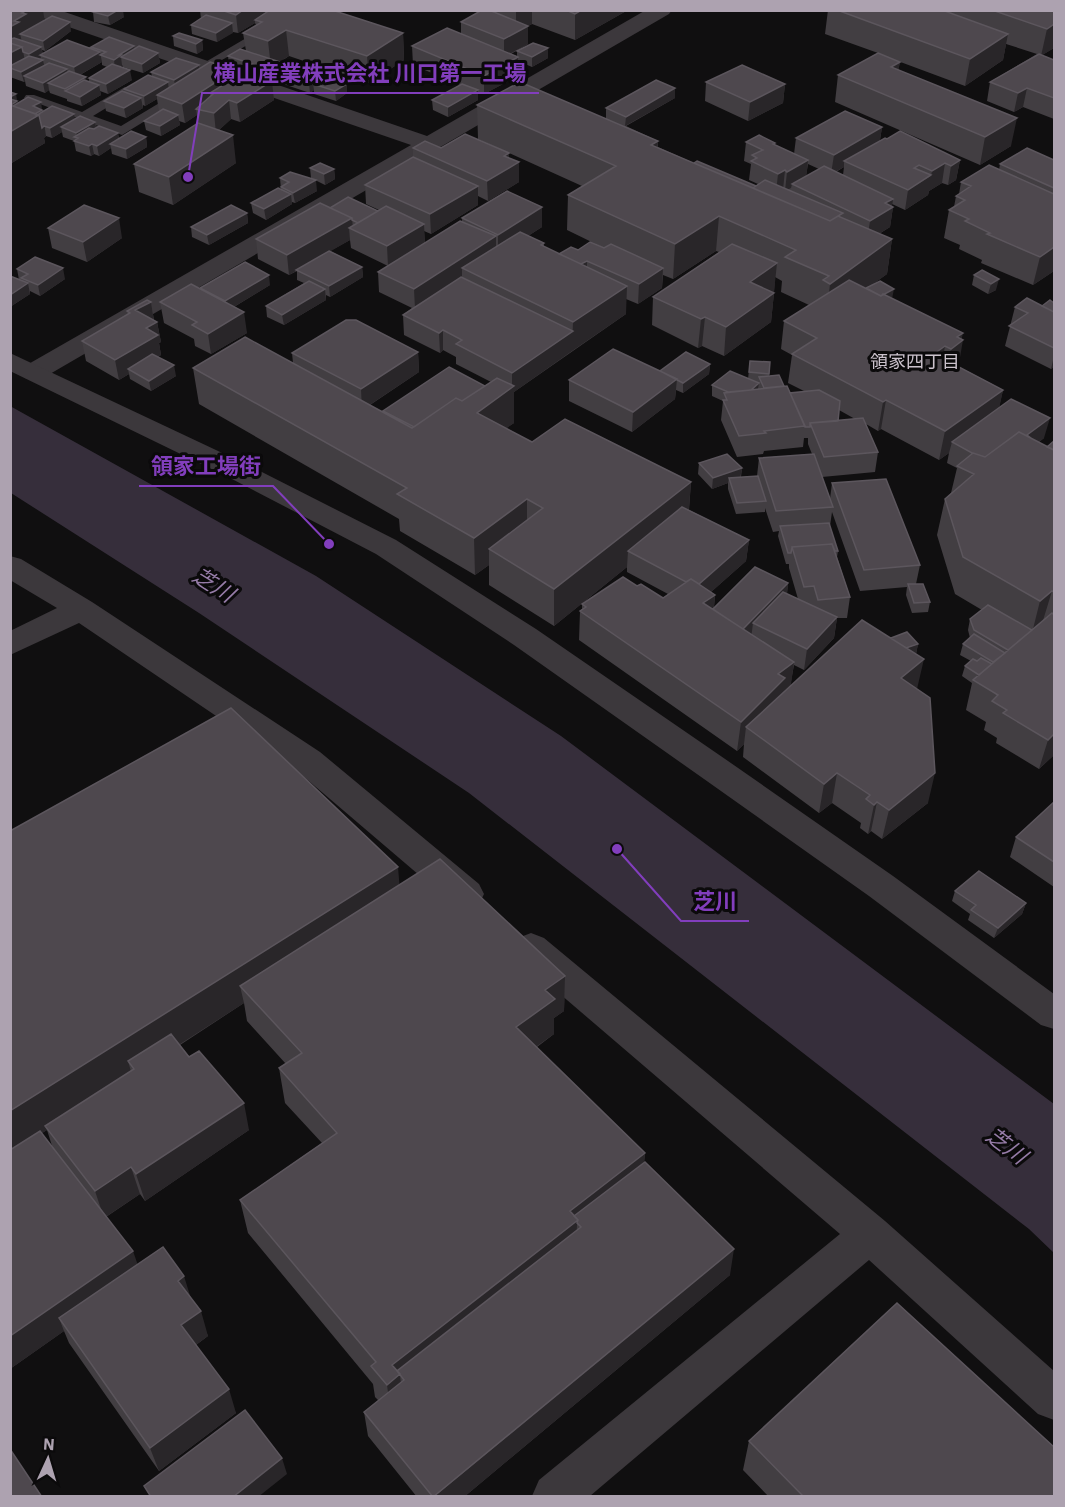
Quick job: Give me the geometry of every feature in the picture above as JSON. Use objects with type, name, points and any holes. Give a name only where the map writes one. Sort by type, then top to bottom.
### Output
[{"type":"street","points":[[38,10],[173,61],[429,144]]},
{"type":"street","points":[[22,366],[429,144],[662,10]]},
{"type":"street","points":[[22,366],[242,473],[386,547],[525,637],[716,770],[881,886],[1054,1014]]},
{"type":"street","points":[[10,566],[81,609],[308,761],[870,1234],[1054,1399]]},
{"type":"street","points":[[10,644],[81,609]]},
{"type":"street","points":[[555,1497],[870,1234]]},
{"type":"lane","points":[[210,72],[264,30]]},
{"type":"lane","points":[[83,117],[140,82]]},
{"type":"lane","points":[[30,98],[122,131],[189,90]]},
{"type":"water","points":[[10,406],[316,576],[561,736],[1054,1104],[1054,1253],[1029,1229],[469,793],[199,613],[11,493]]},
{"type":"building","points":[[10,10],[27,10],[22,13],[26,14],[14,21],[19,22],[10,27]]},
{"type":"building","points":[[118,10],[108,16],[93,12]]},
{"type":"building","points":[[221,10],[243,10],[236,15]]},
{"type":"building","points":[[270,10],[332,10],[403,33],[367,56],[286,30],[268,41],[243,33],[262,22],[255,20]]},
{"type":"building","points":[[482,10],[489,10],[528,26],[504,39],[461,22]]},
{"type":"building","points":[[566,10],[582,10],[575,14]]},
{"type":"building","points":[[837,10],[942,10],[1008,34],[970,59]]},
{"type":"building","points":[[992,10],[1054,10],[1054,24],[1047,29]]},
{"type":"building","points":[[206,15],[232,23],[216,33],[191,25]]},
{"type":"building","points":[[52,16],[70,22],[43,41],[20,34]]},
{"type":"building","points":[[447,28],[518,57],[484,76],[412,46]]},
{"type":"building","points":[[179,33],[202,40],[196,44],[173,36]]},
{"type":"building","points":[[109,37],[134,46],[114,60],[100,55],[106,52],[91,47]]},
{"type":"building","points":[[14,38],[41,47],[29,54],[23,52],[22,47],[10,43],[10,39]]},
{"type":"building","points":[[67,40],[100,52],[74,67],[40,55]]},
{"type":"building","points":[[10,43],[22,47],[10,53]]},
{"type":"building","points":[[533,43],[548,48],[532,57],[517,51]]},
{"type":"building","points":[[139,46],[158,53],[142,64],[121,57]]},
{"type":"building","points":[[240,49],[320,75],[309,83],[228,56]]},
{"type":"building","points":[[878,53],[900,62],[891,67],[1017,118],[985,137],[838,75]]},
{"type":"building","points":[[1039,54],[1054,60],[1054,98],[1027,88],[1018,93],[990,82]]},
{"type":"building","points":[[29,56],[43,60],[21,72],[10,68],[10,66]]},
{"type":"building","points":[[176,58],[199,65],[174,80],[151,72]]},
{"type":"building","points":[[210,62],[235,70],[182,104],[157,95]]},
{"type":"building","points":[[49,63],[67,69],[43,83],[24,76]]},
{"type":"building","points":[[112,64],[130,70],[106,84],[89,78]]},
{"type":"building","points":[[742,65],[785,84],[750,102],[706,82]]},
{"type":"building","points":[[69,71],[86,77],[65,89],[48,83]]},
{"type":"building","points":[[244,72],[272,81],[237,103],[229,100],[214,113],[196,109],[213,94],[210,93]]},
{"type":"building","points":[[148,75],[168,82],[144,96],[124,89]]},
{"type":"building","points":[[325,76],[347,84],[335,91],[313,84]]},
{"type":"building","points":[[84,80],[99,85],[80,97],[65,91]]},
{"type":"building","points":[[656,80],[675,88],[626,117],[606,108]]},
{"type":"building","points":[[520,82],[658,141],[651,145],[830,221],[838,216],[892,239],[830,284],[823,280],[829,276],[785,257],[796,250],[719,216],[675,244],[568,195],[616,166],[477,105]]},
{"type":"building","points":[[462,84],[478,90],[448,107],[432,100]]},
{"type":"building","points":[[122,91],[141,98],[124,108],[104,101]]},
{"type":"building","points":[[28,97],[41,102],[33,106],[42,110],[35,114],[13,106]]},
{"type":"building","points":[[10,105],[39,115],[10,132]]},
{"type":"building","points":[[52,106],[74,114],[50,128],[44,126],[42,128],[39,115],[37,115]]},
{"type":"building","points":[[163,109],[178,115],[160,126],[144,121]]},
{"type":"building","points":[[845,111],[882,127],[834,155],[796,138]]},
{"type":"building","points":[[80,116],[95,122],[76,133],[61,127]]},
{"type":"building","points":[[198,123],[233,135],[169,177],[134,164]]},
{"type":"building","points":[[99,126],[118,133],[97,146],[74,141],[78,138],[74,137],[89,128],[94,129]]},
{"type":"building","points":[[131,131],[146,137],[126,149],[110,144]]},
{"type":"building","points":[[900,131],[960,160],[951,166],[945,163],[932,171],[919,165],[914,168],[931,175],[908,190],[844,161]]},
{"type":"building","points":[[465,134],[509,153],[504,156],[519,162],[487,181],[413,148],[425,141],[441,148]]},
{"type":"building","points":[[759,135],[808,160],[787,172],[785,170],[778,174],[751,161],[757,158],[752,155],[763,150],[746,142]]},
{"type":"building","points":[[1027,148],[1054,160],[1054,188],[1000,164]]},
{"type":"building","points":[[413,157],[478,186],[430,214],[365,185]]},
{"type":"building","points":[[697,161],[756,186],[753,188],[694,163]]},
{"type":"building","points":[[320,163],[334,169],[324,174],[310,168]]},
{"type":"building","points":[[989,165],[1054,194],[1054,247],[1040,257],[987,234],[990,233],[965,221],[969,219],[949,210],[965,200],[956,196],[971,186],[961,182]]},
{"type":"building","points":[[824,166],[893,199],[885,203],[893,207],[870,221],[792,184]]},
{"type":"building","points":[[290,172],[316,180],[293,193],[281,187],[289,182],[280,178]]},
{"type":"building","points":[[765,180],[843,213],[830,221],[753,188]]},
{"type":"building","points":[[278,188],[291,194],[264,209],[251,203]]},
{"type":"building","points":[[507,191],[542,207],[498,235],[462,218]]},
{"type":"building","points":[[348,197],[378,211],[358,223],[330,208]]},
{"type":"building","points":[[320,203],[352,218],[287,255],[256,239]]},
{"type":"building","points":[[84,205],[119,218],[83,242],[48,228]]},
{"type":"building","points":[[231,205],[247,213],[207,235],[191,227]]},
{"type":"building","points":[[386,206],[424,224],[387,246],[349,228]]},
{"type":"building","points":[[460,221],[496,236],[414,289],[378,272]]},
{"type":"building","points":[[520,232],[544,243],[541,245],[627,286],[573,322],[462,268]]},
{"type":"building","points":[[590,242],[604,248],[611,244],[663,268],[639,284],[587,261],[581,264],[559,254],[571,247],[578,250]]},
{"type":"building","points":[[732,244],[777,263],[750,282],[774,293],[726,327],[705,317],[701,319],[653,297]]},
{"type":"building","points":[[329,251],[362,267],[329,286],[296,270]]},
{"type":"building","points":[[35,257],[63,268],[38,285],[21,278],[28,274],[17,269]]},
{"type":"building","points":[[245,262],[269,275],[225,301],[200,288]]},
{"type":"building","points":[[982,270],[999,279],[991,284],[974,275]]},
{"type":"building","points":[[10,276],[28,283],[10,295]]},
{"type":"building","points":[[461,277],[573,331],[512,373],[456,344],[462,340],[443,330],[439,333],[403,315]]},
{"type":"building","points":[[849,280],[963,333],[957,337],[963,340],[951,349],[945,346],[934,354],[1003,390],[945,431],[886,400],[883,402],[792,354],[817,338],[784,321]]},
{"type":"building","points":[[309,281],[325,289],[282,315],[266,306]]},
{"type":"building","points":[[880,281],[894,289],[881,296],[866,288]]},
{"type":"building","points":[[191,284],[244,312],[208,334],[192,325],[197,322],[160,302]]},
{"type":"building","points":[[1027,298],[1054,312],[1054,348],[1009,326],[1028,313],[1015,307]]},
{"type":"building","points":[[147,300],[151,302],[135,310],[157,322],[146,328],[158,335],[115,360],[82,341],[130,313],[127,311]]},
{"type":"building","points":[[1050,300],[1054,303],[1054,312],[1042,306]]},
{"type":"building","points":[[346,320],[356,320],[418,352],[361,389],[292,353]]},
{"type":"building","points":[[245,337],[412,428],[456,398],[462,401],[497,378],[514,386],[477,413],[532,442],[565,419],[691,482],[554,589],[489,549],[543,508],[527,499],[474,538],[397,494],[407,488],[193,368]]},
{"type":"building","points":[[613,349],[677,379],[633,412],[569,380]]},
{"type":"building","points":[[686,352],[710,364],[683,383],[660,371]]},
{"type":"building","points":[[152,354],[174,365],[149,381],[128,369]]},
{"type":"building","points":[[750,361],[770,362],[769,374],[749,372]]},
{"type":"building","points":[[449,367],[485,386],[462,401],[456,398],[414,427],[383,411]]},
{"type":"building","points":[[730,371],[759,383],[751,390],[728,392],[712,385]]},
{"type":"building","points":[[779,375],[784,386],[764,388],[759,377]]},
{"type":"building","points":[[787,386],[805,426],[739,436],[723,400],[727,400],[724,393]]},
{"type":"building","points":[[819,390],[840,401],[838,421],[810,423],[810,427],[805,427],[790,393]]},
{"type":"building","points":[[1011,399],[1050,418],[1027,435],[1031,438],[1019,432],[985,457],[952,442]]},
{"type":"building","points":[[863,418],[878,452],[824,457],[810,423]]},
{"type":"building","points":[[1019,432],[1054,450],[1054,592],[1052,591],[1040,601],[963,557],[945,499],[974,474],[957,466],[973,453],[985,457]]},
{"type":"building","points":[[1054,441],[1054,450],[1047,447]]},
{"type":"building","points":[[727,454],[742,468],[713,478],[699,463]]},
{"type":"building","points":[[814,454],[833,507],[776,511],[759,458]]},
{"type":"building","points":[[758,476],[766,501],[737,503],[729,478]]},
{"type":"building","points":[[886,479],[920,565],[864,570],[832,483]]},
{"type":"building","points":[[682,507],[749,540],[699,584],[691,579],[686,582],[628,551]]},
{"type":"building","points":[[829,523],[838,551],[835,551],[832,544],[792,547],[791,553],[788,553],[780,526]]},
{"type":"building","points":[[832,544],[850,597],[818,600],[814,586],[804,587],[792,547]]},
{"type":"building","points":[[755,567],[788,583],[743,629],[713,609]]},
{"type":"building","points":[[623,577],[637,586],[641,584],[663,598],[691,579],[715,595],[703,603],[794,662],[778,674],[785,678],[741,722],[580,611],[586,607],[582,604]]},
{"type":"building","points":[[908,584],[923,584],[930,602],[914,603]]},
{"type":"building","points":[[783,592],[837,617],[807,649],[753,623]]},
{"type":"building","points":[[988,605],[1032,630],[1008,650],[974,630],[970,619]]},
{"type":"building","points":[[1052,613],[1054,615],[1054,734],[1048,740],[1003,713],[1007,710],[992,701],[998,695],[973,680]]},
{"type":"building","points":[[862,620],[924,659],[901,678],[930,698],[935,773],[889,810],[877,802],[874,805],[866,799],[870,795],[837,773],[824,784],[746,727]]},
{"type":"building","points":[[907,632],[918,644],[906,648],[891,638]]},
{"type":"building","points":[[974,634],[1005,653],[993,662],[963,644]]},
{"type":"building","points":[[981,658],[992,664],[979,675],[965,666],[973,659],[977,661]]},
{"type":"building","points":[[231,708],[398,867],[10,1111],[10,831]]},
{"type":"building","points":[[1054,802],[1054,862],[1016,837]]},
{"type":"building","points":[[440,859],[565,976],[545,990],[555,999],[516,1027],[645,1153],[570,1211],[578,1220],[392,1365],[400,1374],[387,1385],[371,1366],[376,1362],[240,1200],[337,1133],[279,1068],[302,1053],[240,986]]},
{"type":"building","points":[[979,871],[1026,903],[998,928],[971,910],[976,905],[955,891]]},
{"type":"building","points":[[171,1034],[189,1057],[199,1051],[244,1103],[136,1174],[131,1167],[95,1191],[45,1126],[134,1069],[128,1061]]},
{"type":"building","points":[[40,1131],[133,1251],[10,1336],[10,1150]]},
{"type":"building","points":[[645,1162],[734,1249],[433,1497],[364,1412],[404,1380],[397,1371],[581,1227],[574,1216]]},
{"type":"building","points":[[163,1247],[184,1276],[178,1281],[201,1311],[181,1325],[229,1389],[150,1448],[59,1318]]},
{"type":"building","points":[[897,1303],[1054,1447],[1054,1497],[804,1497],[749,1441]]},
{"type":"building","points":[[245,1410],[282,1458],[233,1497],[151,1497],[144,1486]]},
{"type":"building","points":[[10,1449],[42,1497],[10,1497]]},
{"type":"place","name":"横山産業株式会社 川口第一工場","points":[[188,177]]},
{"type":"place","name":"領家工場街","points":[[329,544]]},
{"type":"place","name":"芝川","points":[[617,849]]},
{"type":"district","name":"領家四丁目","points":[[915,361]]}]
